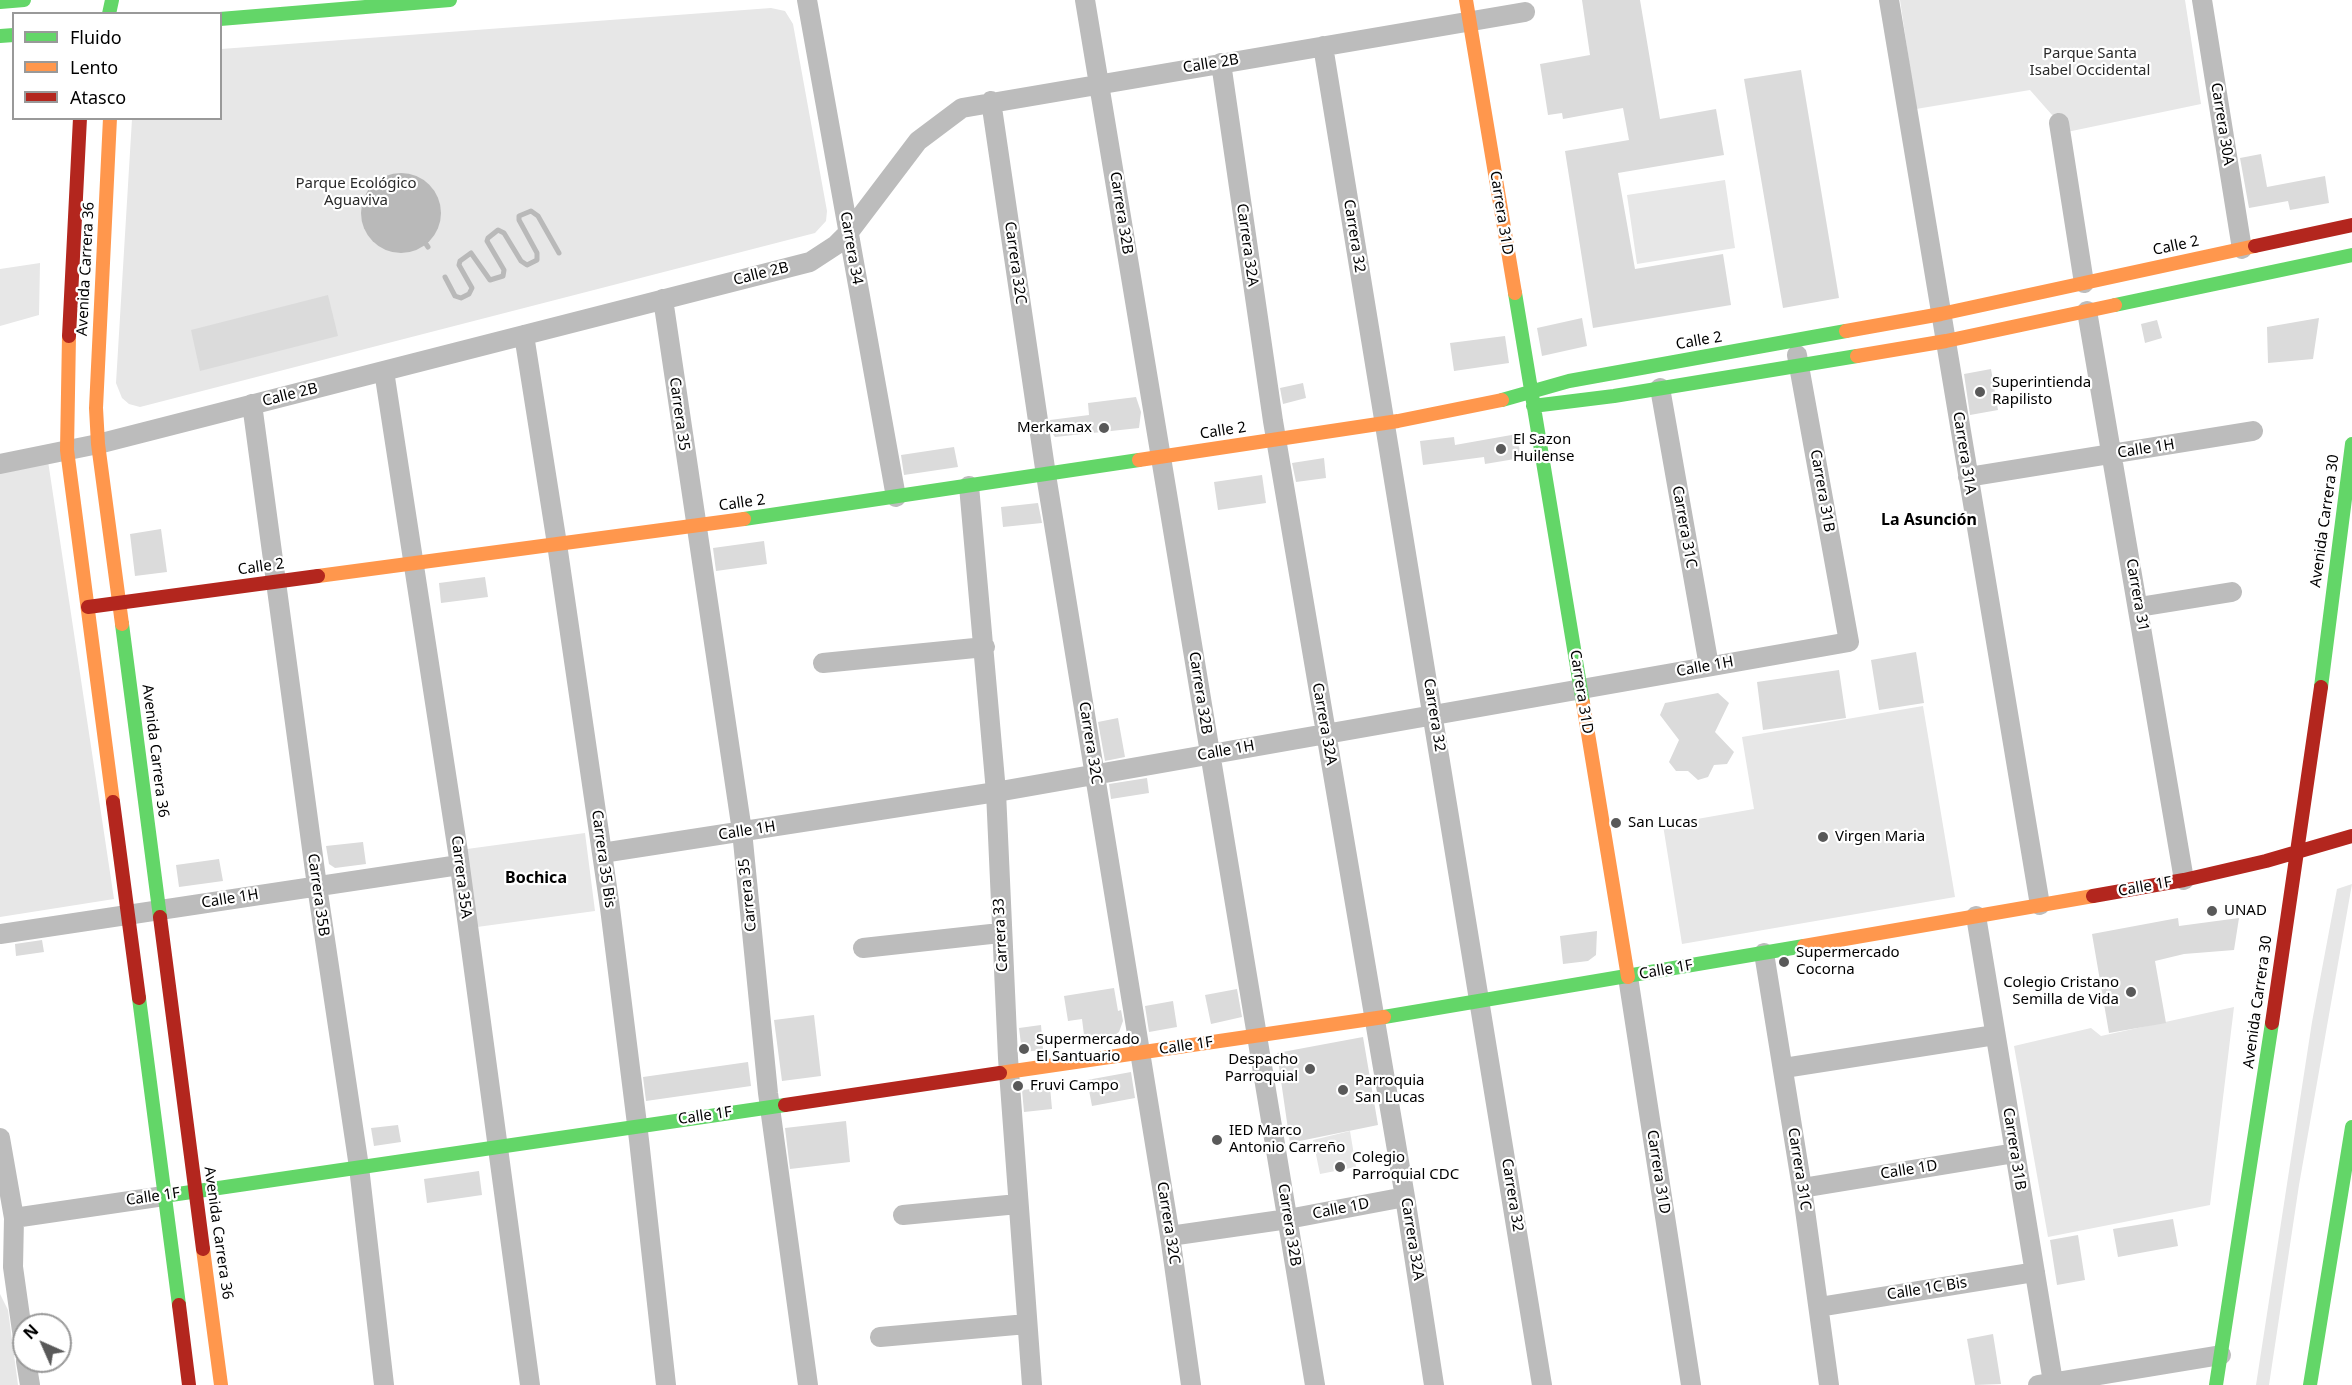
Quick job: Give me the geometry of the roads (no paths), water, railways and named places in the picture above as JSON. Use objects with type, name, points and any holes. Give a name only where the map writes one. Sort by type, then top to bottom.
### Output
[{"type":"main road","points":[[0,2],[24,0]]},
{"type":"main road","points":[[222,19],[450,0]]},
{"type":"main road","name":"Carrera 31D","points":[[1466,0],[1628,977]]},
{"type":"main road","name":"Avenida Carrera 36","points":[[80,120],[90,220],[98,444],[221,1385]]},
{"type":"main road","name":"Avenida Carrera 36","points":[[110,120],[90,220],[68,359],[67,450],[189,1385]]},
{"type":"main road","name":"Calle 2","points":[[1532,399],[1569,381],[1941,314],[2352,225]]},
{"type":"main road","name":"Calle 2","points":[[88,607],[696,526],[1276,440],[1485,405],[1660,388],[1946,341],[2352,255]]},
{"type":"main road","name":"Avenida Carrera 30","points":[[2216,1385],[2297,852],[2352,444]]},
{"type":"main road","name":"Calle 1F","points":[[165,1196],[1481,1002],[2184,880],[2352,836]]},
{"type":"main road","points":[[2310,1385],[2352,1127]]},
{"type":"street","name":"Carrera 34","points":[[807,0],[896,497]]},
{"type":"street","name":"Carrera 32B","points":[[1085,0],[1315,1385]]},
{"type":"street","name":"Carrera 31A","points":[[1889,0],[2040,905]]},
{"type":"street","name":"Carrera 30A","points":[[2202,0],[2242,249]]},
{"type":"street","name":"Calle 2B","points":[[0,464],[98,444],[810,262],[836,245],[849,232],[918,141],[962,108],[991,101],[1525,12]]},
{"type":"street","name":"Carrera 32","points":[[1323,46],[1542,1385]]},
{"type":"street","name":"Carrera 32A","points":[[1221,63],[1276,440],[1405,1197],[1434,1385]]},
{"type":"street","name":"Carrera 32C","points":[[991,101],[1046,475],[1141,1053],[1191,1385]]},
{"type":"street","points":[[2059,123],[2084,283]]},
{"type":"street","name":"Carrera 35","points":[[663,299],[742,831],[770,1107],[808,1385]]},
{"type":"street","name":"Carrera 31","points":[[2087,311],[2184,880]]},
{"type":"street","name":"Carrera 35 Bis","points":[[524,335],[602,853],[637,1126],[666,1385]]},
{"type":"street","name":"Carrera 31B","points":[[1794,340],[1849,642]]},
{"type":"street","name":"Carrera 35A","points":[[384,371],[416,563],[530,1385]]},
{"type":"street","name":"Carrera 31C","points":[[1660,388],[1709,666]]},
{"type":"street","name":"Carrera 35B","points":[[252,404],[317,886],[359,1167],[384,1385]]},
{"type":"street","name":"Calle 1H","points":[[1968,477],[2253,431]]},
{"type":"street","name":"Carrera 33","points":[[969,486],[996,792],[1000,933],[1032,1385]]},
{"type":"street","points":[[2139,607],[2232,592]]},
{"type":"street","name":"Calle 1H","points":[[602,853],[996,792],[1849,642]]},
{"type":"street","points":[[823,663],[984,647]]},
{"type":"street","name":"Calle 1H","points":[[0,934],[459,865]]},
{"type":"street","name":"Carrera 31B","points":[[1976,916],[2035,1272],[2045,1384]]},
{"type":"street","points":[[863,948],[1000,933]]},
{"type":"street","name":"Carrera 31C","points":[[1764,953],[1784,1068],[1829,1385]]},
{"type":"street","name":"Carrera 31D","points":[[1628,977],[1691,1385]]},
{"type":"street","points":[[1784,1068],[1995,1035]]},
{"type":"street","points":[[0,1138],[14,1218],[7,1268],[17,1313]]},
{"type":"street","name":"Calle 1D","points":[[1802,1188],[2015,1152]]},
{"type":"street","name":"Calle 1F","points":[[14,1218],[165,1196]]},
{"type":"street","name":"Calle 1D","points":[[1170,1236],[1288,1219],[1405,1197]]},
{"type":"street","points":[[903,1215],[1018,1203]]},
{"type":"street","name":"Calle 1C Bis","points":[[1819,1307],[2035,1272]]},
{"type":"street","points":[[880,1337],[1027,1324]]},
{"type":"street","points":[[2045,1384],[2221,1355]]},
{"type":"waterway","points":[[445,277],[455,296],[461,298],[469,294],[472,288],[459,265],[460,261],[471,253],[490,280],[503,276],[504,270],[487,241],[498,230],[504,233],[521,261],[527,265],[537,260],[537,253],[519,220],[519,216],[531,211],[538,216],[559,253]]},
{"type":"place","name":"Superintienda Rapilisto","points":[[1980,392]]},
{"type":"place","name":"Merkamax","points":[[1104,428]]},
{"type":"place","name":"El Sazon Huilense","points":[[1501,449]]},
{"type":"place","name":"San Lucas","points":[[1616,823]]},
{"type":"place","name":"Virgen Maria","points":[[1823,837]]},
{"type":"place","name":"UNAD","points":[[2212,911]]},
{"type":"place","name":"Supermercado Cocorna","points":[[1784,962]]},
{"type":"place","name":"Colegio Cristano Semilla de Vida","points":[[2131,992]]},
{"type":"place","name":"Supermercado El Santuario","points":[[1024,1049]]},
{"type":"place","name":"Despacho Parroquial","points":[[1310,1069]]},
{"type":"place","name":"Fruvi Campo","points":[[1018,1086]]},
{"type":"place","name":"Parroquia San Lucas","points":[[1343,1090]]},
{"type":"place","name":"IED Marco Antonio Carreño","points":[[1217,1140]]},
{"type":"place","name":"Colegio Parroquial CDC","points":[[1340,1167]]},
{"type":"district","name":"La Asunción","points":[[1929,520]]},
{"type":"district","name":"Bochica","points":[[536,878]]},
{"type":"park label","name":"Parque Santa Isabel Occidental","points":[[2090,62]]},
{"type":"park label","name":"Parque Ecológico Aguaviva","points":[[356,192]]}]
